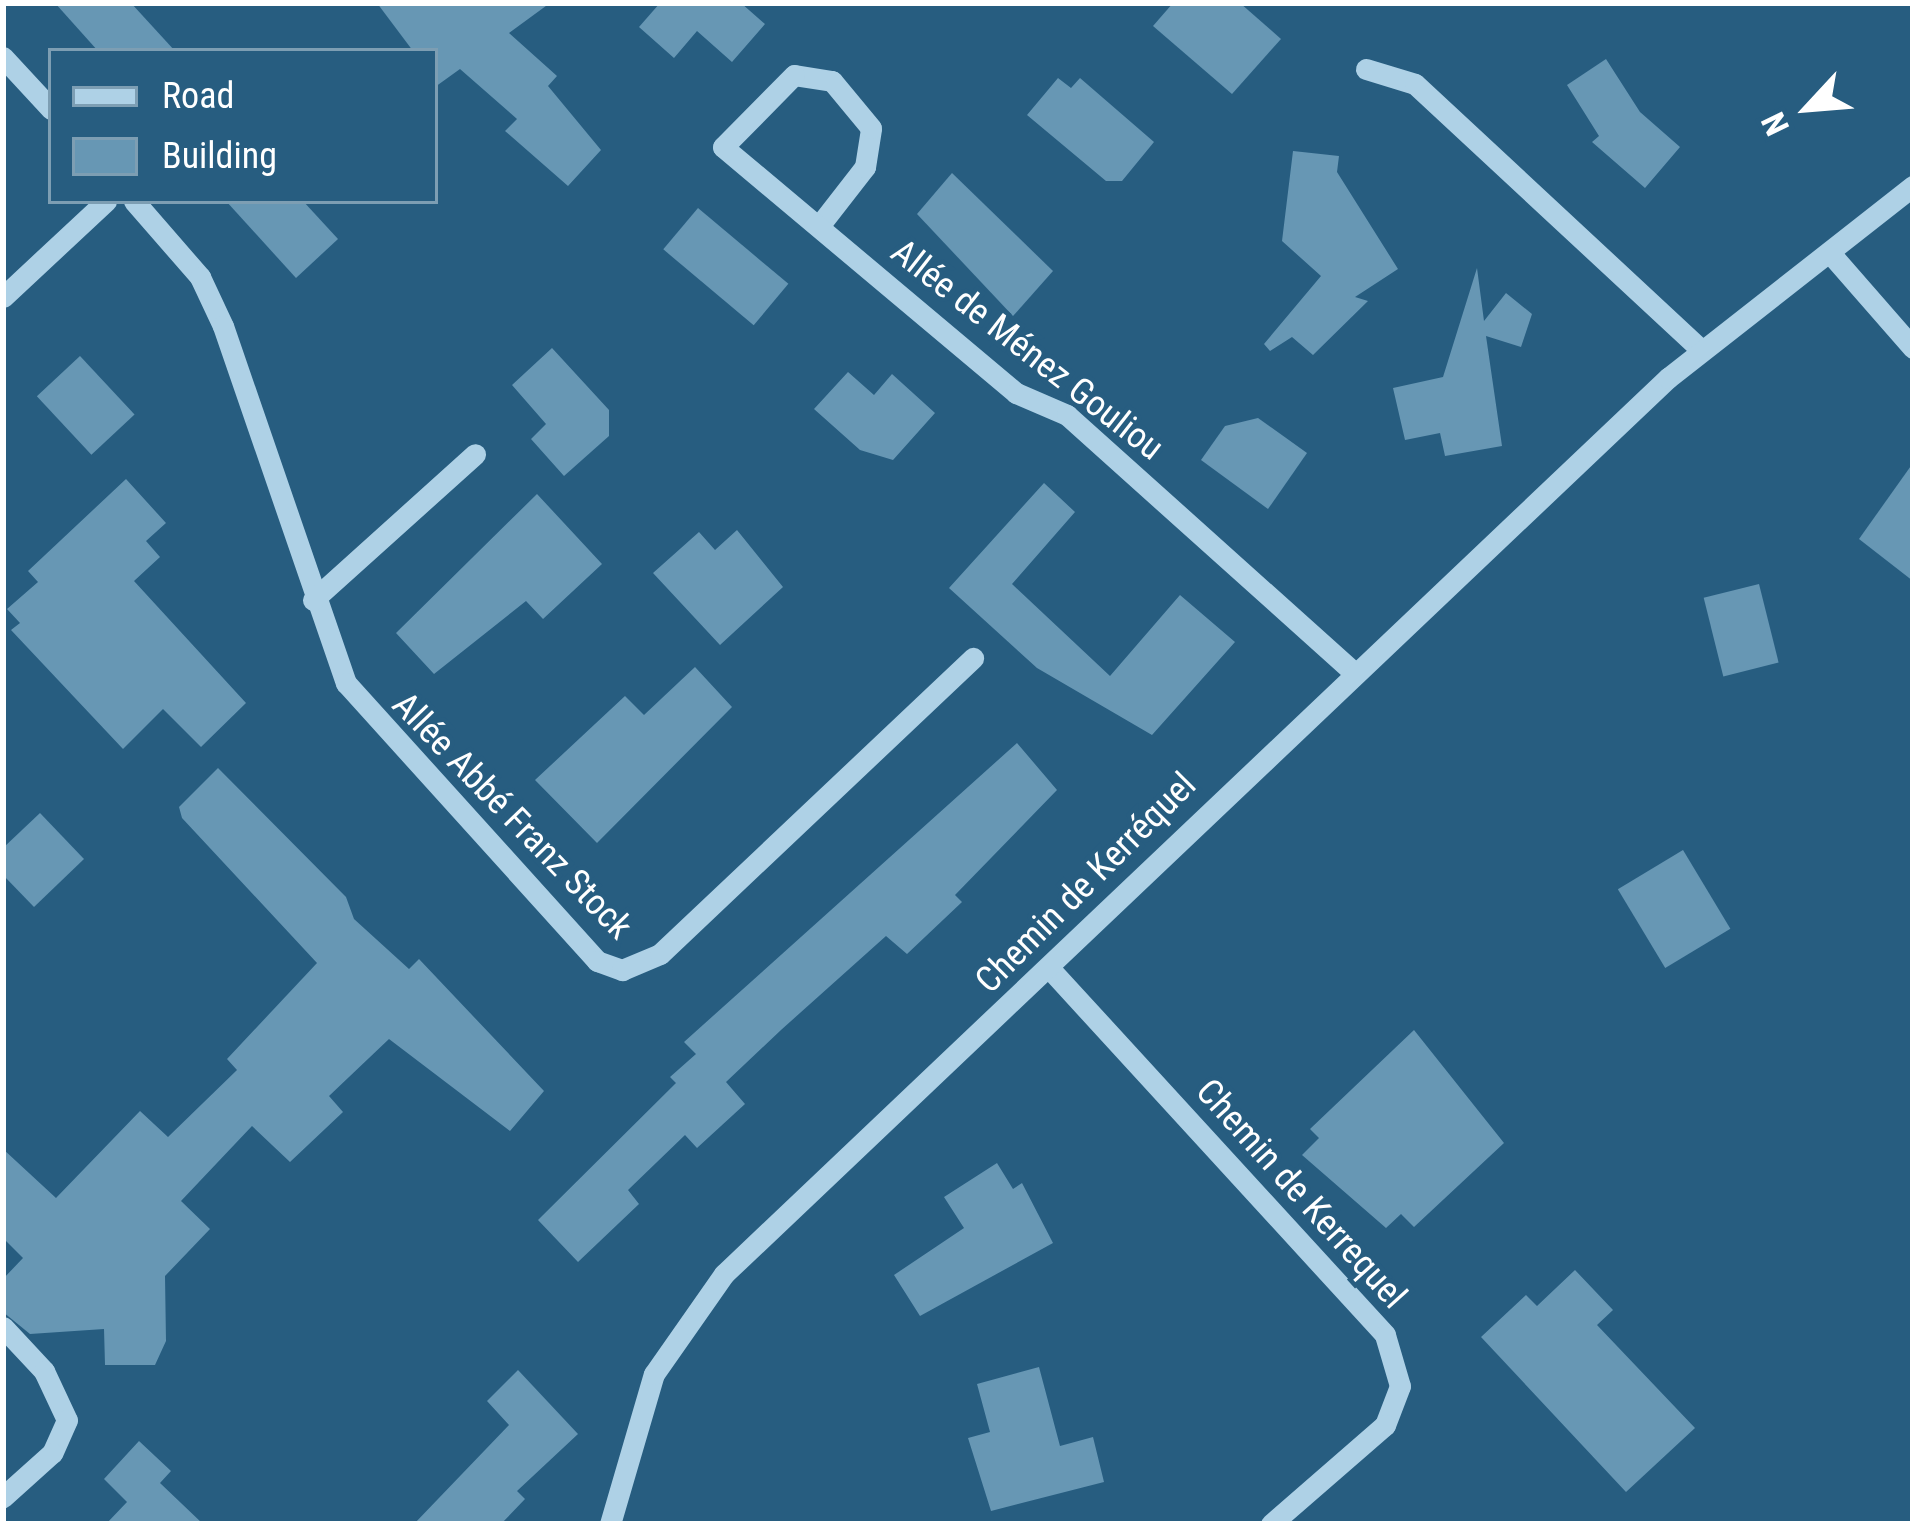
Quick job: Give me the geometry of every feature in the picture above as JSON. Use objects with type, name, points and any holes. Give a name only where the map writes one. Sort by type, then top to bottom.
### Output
[{"type":"street","points":[[3,58],[48,107]]},
{"type":"street","points":[[1366,69],[1415,84],[1702,350]]},
{"type":"street","name":"Allée de Ménez Gouliou","points":[[819,226],[865,167],[871,128],[832,81],[794,75],[723,147],[1016,393],[1067,415],[1353,673]]},
{"type":"street","name":"Chemin de Kerréquel","points":[[610,1524],[646,1393],[683,1322],[1353,673],[1702,350],[1913,186]]},
{"type":"street","points":[[3,297],[103,204]]},
{"type":"street","name":"Allée Abbé Franz Stock","points":[[137,204],[200,277],[223,326],[337,666],[384,736],[597,962],[622,970],[659,954],[973,658]]},
{"type":"street","points":[[1830,253],[1913,348]]},
{"type":"street","points":[[313,600],[475,454]]},
{"type":"street","name":"Chemin de Kerrequel","points":[[1050,969],[1391,1349],[1400,1387],[1385,1425],[1271,1524]]},
{"type":"street","points":[[3,1328],[44,1371],[68,1420],[52,1453],[3,1498]]},
{"type":"building","points":[[55,3],[131,3],[172,48],[95,48]]},
{"type":"building","points":[[377,3],[550,3],[509,33],[557,76],[548,86],[601,150],[568,186],[505,131],[517,119],[460,69],[438,85],[438,48],[411,48]]},
{"type":"building","points":[[660,3],[741,3],[765,24],[732,62],[697,31],[674,58],[639,27]]},
{"type":"building","points":[[1173,3],[1240,3],[1281,39],[1232,94],[1153,26]]},
{"type":"building","points":[[1606,59],[1640,112],[1680,147],[1645,188],[1592,142],[1599,136],[1567,85]]},
{"type":"building","points":[[1058,78],[1071,88],[1080,78],[1154,142],[1122,181],[1106,181],[1027,115]]},
{"type":"building","points":[[1293,151],[1339,156],[1337,172],[1398,269],[1355,297],[1368,301],[1313,355],[1292,337],[1270,351],[1264,344],[1321,276],[1282,241]]},
{"type":"building","points":[[952,173],[1053,271],[1013,316],[917,214]]},
{"type":"building","points":[[229,204],[306,204],[338,239],[296,278]]},
{"type":"building","points":[[698,208],[788,284],[754,325],[663,249]]},
{"type":"building","points":[[1477,268],[1484,321],[1506,293],[1532,314],[1521,347],[1486,336],[1502,446],[1445,456],[1440,433],[1405,440],[1393,388],[1443,377]]},
{"type":"building","points":[[552,348],[609,410],[609,436],[564,476],[531,439],[546,424],[512,385]]},
{"type":"building","points":[[80,356],[135,415],[91,455],[37,396]]},
{"type":"building","points":[[848,372],[874,395],[892,374],[935,413],[893,460],[860,450],[814,409]]},
{"type":"building","points":[[1258,418],[1307,453],[1268,509],[1201,460],[1225,426]]},
{"type":"building","points":[[1913,463],[1913,581],[1859,539]]},
{"type":"building","points":[[126,479],[166,523],[146,541],[160,557],[134,581],[246,703],[201,747],[163,709],[123,749],[11,630],[20,623],[7,609],[38,582],[28,571]]},
{"type":"building","points":[[1044,483],[1075,512],[1012,584],[1110,676],[1180,595],[1235,642],[1152,735],[1037,668],[949,588]]},
{"type":"building","points":[[537,494],[602,564],[543,619],[526,601],[434,674],[396,633]]},
{"type":"building","points":[[737,530],[783,587],[720,645],[653,573],[699,532],[715,550]]},
{"type":"building","points":[[1759,584],[1779,663],[1723,676],[1704,598]]},
{"type":"building","points":[[695,667],[732,707],[597,843],[535,780],[625,696],[644,715]]},
{"type":"building","points":[[1017,743],[1057,790],[955,895],[962,902],[907,954],[886,936],[726,1082],[745,1104],[697,1148],[685,1135],[628,1190],[639,1204],[578,1262],[538,1220],[676,1083],[670,1077],[696,1054],[684,1042]]},
{"type":"building","points":[[218,768],[346,897],[354,919],[409,969],[419,959],[544,1091],[510,1131],[389,1039],[329,1096],[343,1112],[290,1162],[252,1126],[181,1201],[210,1229],[165,1276],[166,1341],[155,1365],[105,1365],[104,1329],[30,1334],[3,1312],[3,1279],[23,1258],[3,1238],[3,1149],[56,1198],[140,1111],[168,1137],[237,1070],[227,1059],[317,963],[182,818],[179,807]]},
{"type":"building","points":[[40,813],[84,859],[34,907],[3,875],[3,848]]},
{"type":"building","points":[[1683,850],[1730,929],[1665,968],[1618,889]]},
{"type":"building","points":[[1414,1030],[1504,1143],[1414,1227],[1401,1214],[1386,1228],[1302,1155],[1319,1138],[1310,1129]]},
{"type":"building","points":[[997,1163],[1013,1189],[1022,1183],[1053,1243],[920,1316],[894,1275],[964,1228],[944,1197]]},
{"type":"building","points":[[1575,1270],[1613,1310],[1597,1325],[1695,1428],[1626,1492],[1481,1337],[1526,1295],[1537,1306]]},
{"type":"building","points":[[1039,1367],[1060,1446],[1093,1437],[1104,1482],[991,1511],[968,1438],[990,1432],[977,1384]]},
{"type":"building","points":[[518,1370],[578,1434],[517,1491],[525,1499],[501,1524],[414,1524],[509,1425],[487,1401]]},
{"type":"building","points":[[139,1441],[171,1471],[160,1483],[203,1524],[106,1524],[127,1502],[104,1479]]}]
